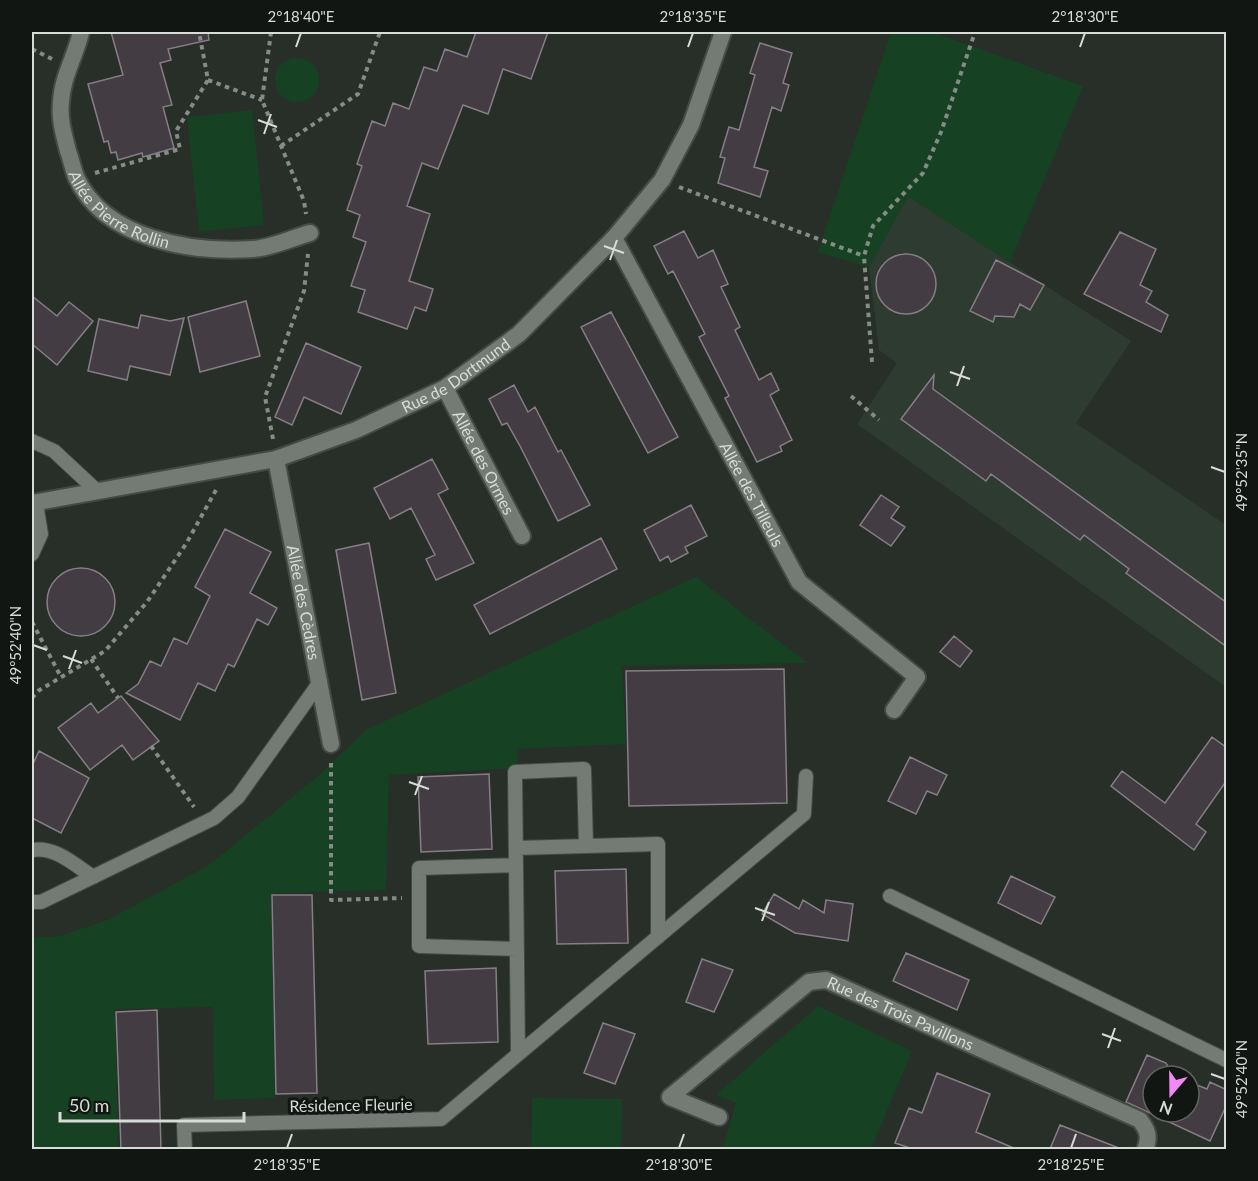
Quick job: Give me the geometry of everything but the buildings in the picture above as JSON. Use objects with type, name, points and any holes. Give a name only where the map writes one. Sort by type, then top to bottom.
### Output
[{"type":"street","name":"Allée Pierre Rollin","points":[[81,32],[61,100],[61,123],[76,178],[92,200],[110,217],[135,232],[174,243],[209,249],[256,249],[310,233]]},
{"type":"street","name":"Rue de Dortmund","points":[[34,503],[276,459],[356,430],[445,388],[519,334],[614,238],[662,180],[691,125],[723,32]]},
{"type":"street","name":"Allée des Tilleuls","points":[[614,238],[799,582],[917,677],[894,710]]},
{"type":"street","name":"Allée des Ormes","points":[[445,388],[522,536]]},
{"type":"street","name":"Allée des Cèdres","points":[[276,459],[331,744]]},
{"type":"street","name":"Rue des Trois Pavillons","points":[[719,1117],[670,1097],[809,982],[826,980],[1140,1120],[1147,1129],[1149,1139],[1145,1149]]},
{"type":"lane","points":[[32,441],[54,451],[97,491]]},
{"type":"lane","points":[[32,554],[41,534],[34,503]]},
{"type":"lane","points":[[32,902],[41,902],[205,823],[238,797],[320,682]]},
{"type":"lane","points":[[518,1054],[515,772],[584,769],[586,846]]},
{"type":"lane","name":"Résidence Fleurie","points":[[185,1149],[184,1125],[441,1119],[804,814],[806,776]]},
{"type":"lane","points":[[516,848],[658,844],[658,937]]},
{"type":"lane","points":[[32,850],[49,850],[93,877]]},
{"type":"lane","points":[[516,865],[419,868],[418,898],[420,946],[517,948]]},
{"type":"lane","points":[[890,896],[1227,1060]]},
{"type":"path","points":[[76,178],[180,149],[176,130],[208,80],[199,32]]},
{"type":"path","points":[[281,146],[358,94],[380,32]]},
{"type":"path","points":[[872,362],[864,256],[873,226],[922,173],[941,132],[975,32]]},
{"type":"path","points":[[208,80],[262,100]]},
{"type":"path","points":[[662,180],[864,256]]},
{"type":"path","points":[[851,396],[879,420]]},
{"type":"path","points":[[32,698],[38,691],[105,651],[147,602],[186,544],[227,469]]},
{"type":"path","points":[[32,622],[61,677]]},
{"type":"path","points":[[91,659],[118,699]]},
{"type":"path","points":[[331,744],[331,900],[418,898]]},
{"type":"path","points":[[151,746],[205,823]]},
{"type":"shaded area","points":[[908,196],[1131,341],[1076,423],[1226,525],[1226,687],[857,424],[897,363],[879,350],[869,267]]},
{"type":"green space","points":[[891,32],[932,32],[1083,86],[1010,262],[908,196],[869,267],[818,252]]},
{"type":"green space","points":[[297,58],[312,65],[319,80],[312,95],[297,102],[282,95],[275,80],[282,65]]},
{"type":"green space","points":[[252,110],[264,225],[199,232],[187,117]]},
{"type":"green space","points":[[696,577],[807,663],[622,666],[626,744],[517,749],[518,768],[389,775],[386,890],[271,893],[275,1098],[214,1100],[213,1007],[115,1009],[118,1149],[32,1150],[32,937],[57,937],[108,920],[209,865],[317,777],[366,730]]},
{"type":"green space","points":[[818,1006],[912,1051],[871,1149],[728,1150],[723,1147],[736,1103],[716,1095]]},
{"type":"green space","points":[[532,1098],[622,1099],[621,1149],[531,1149]]}]
